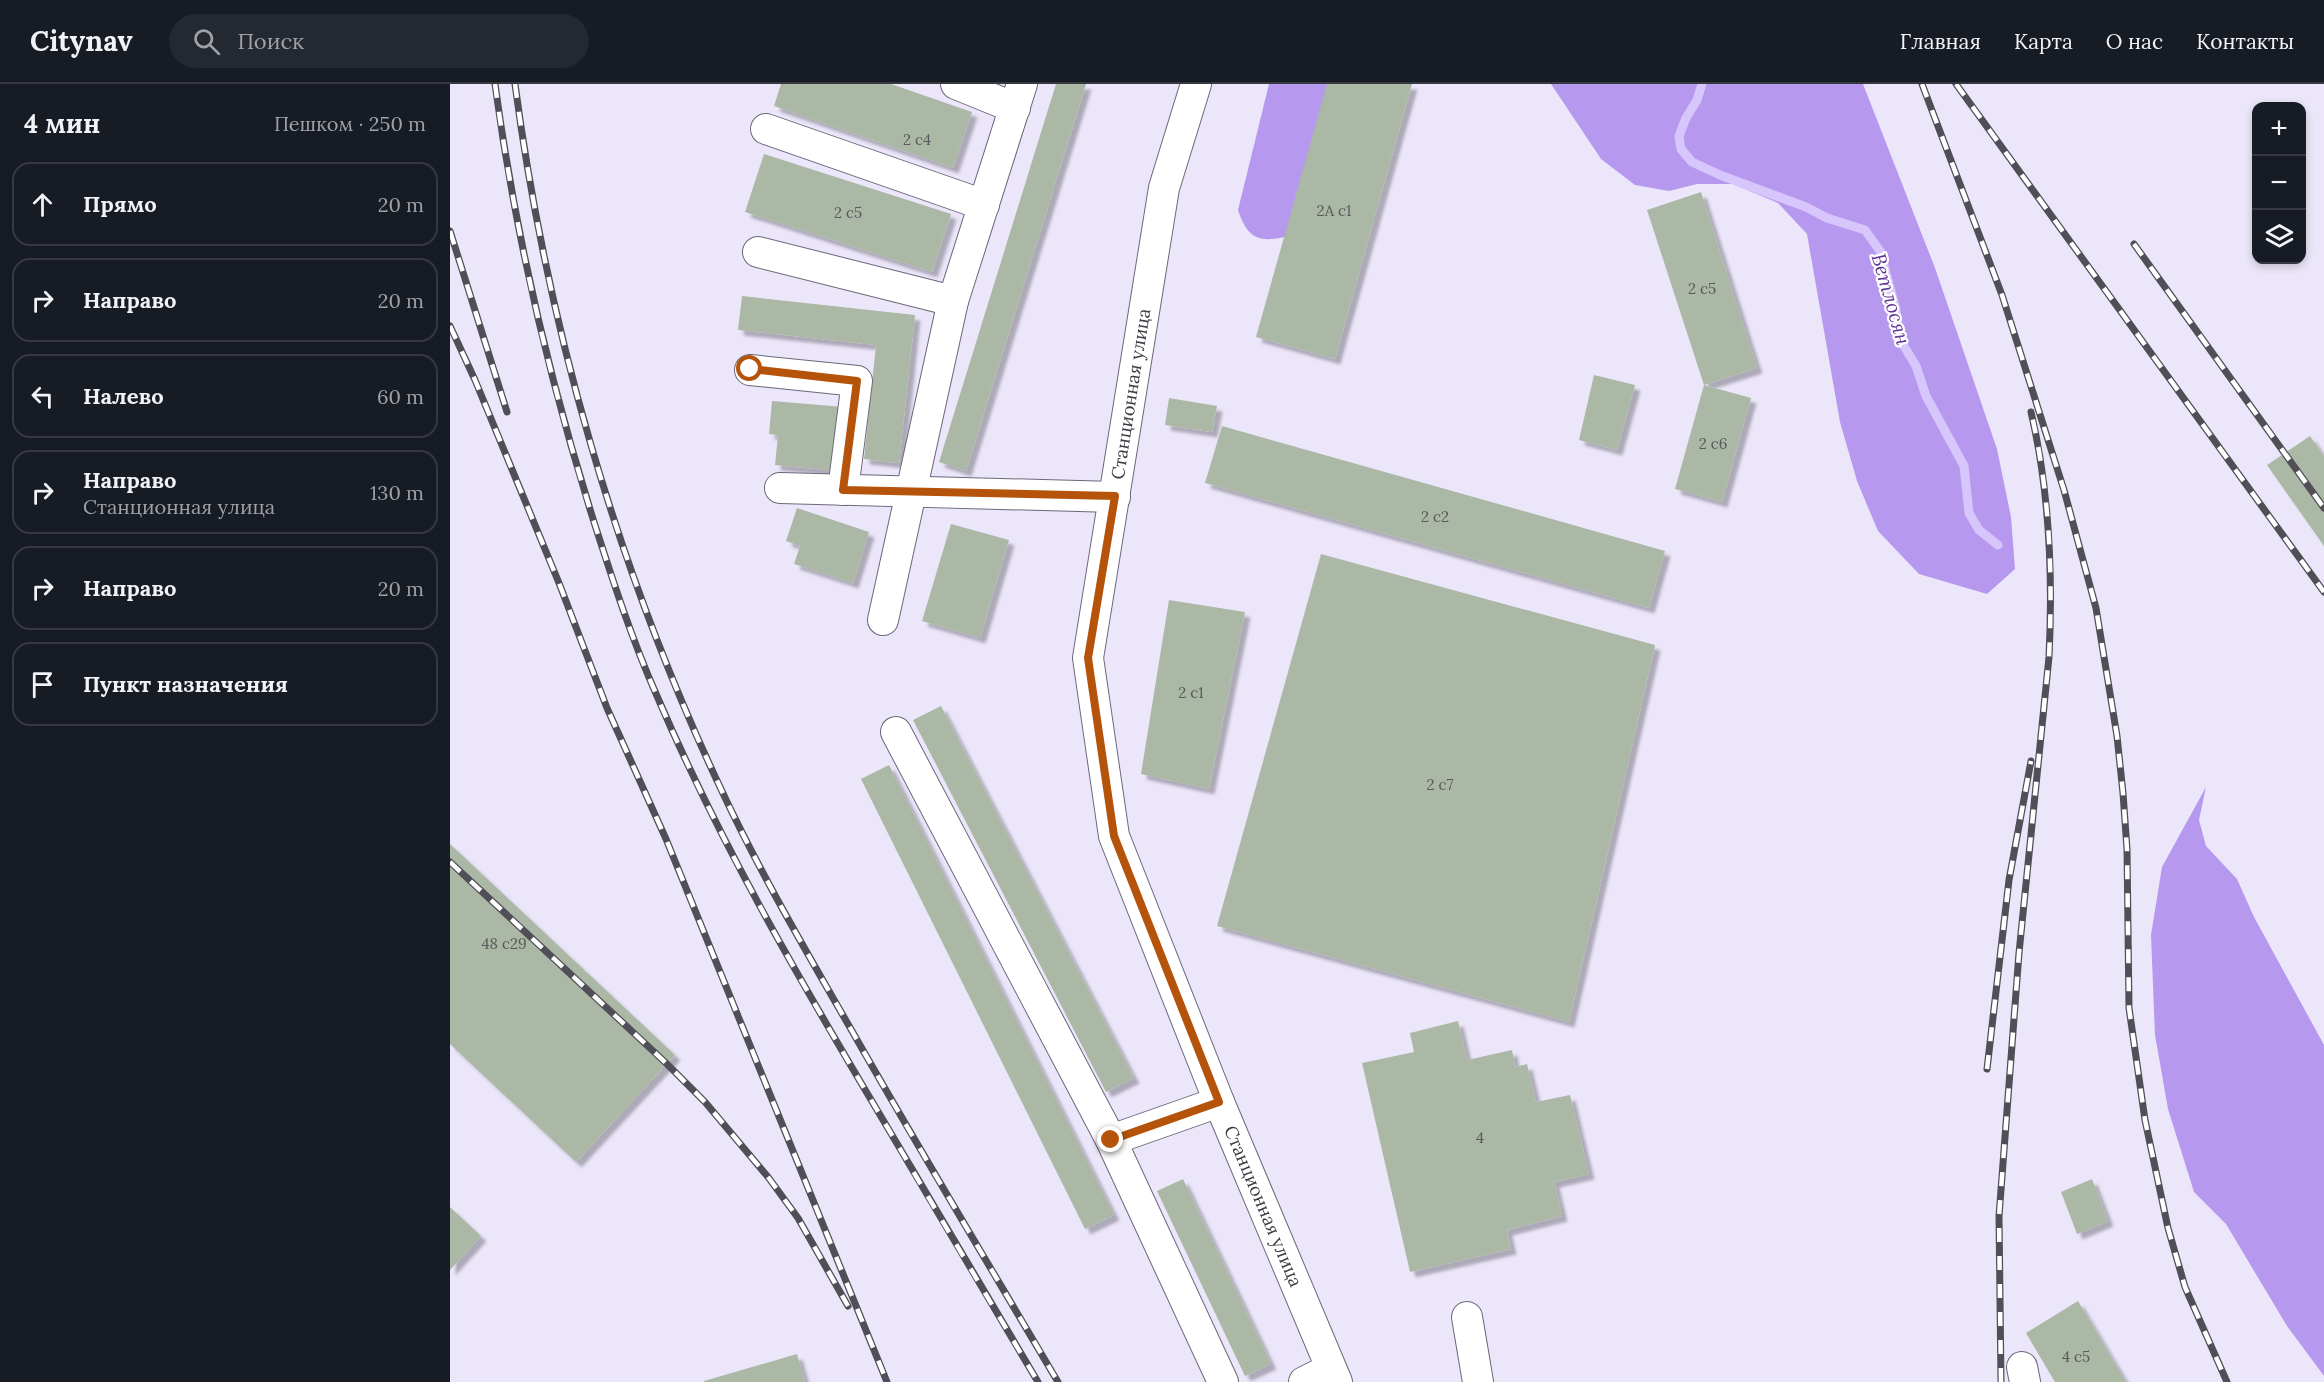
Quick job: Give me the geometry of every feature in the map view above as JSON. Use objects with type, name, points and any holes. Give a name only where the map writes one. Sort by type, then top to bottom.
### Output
[{"type":"street","points":[[883,620],[953,301],[1018,96],[956,84]]},
{"type":"street","name":"Станционная улица","points":[[1196,84],[1164,188],[1088,658],[1114,836],[1219,1102],[1334,1376]]},
{"type":"street","points":[[766,129],[984,205]]},
{"type":"street","points":[[758,252],[953,301]]},
{"type":"street","points":[[750,369],[857,381],[843,490]]},
{"type":"street","points":[[780,488],[1115,496]]},
{"type":"street","points":[[896,732],[1111,1140],[1223,1382]]},
{"type":"street","points":[[1111,1140],[1219,1102]]},
{"type":"street","points":[[1467,1317],[1478,1382]]},
{"type":"street","points":[[1304,1382],[1334,1376]]},
{"type":"shaded area","points":[[1269,84],[1346,84],[1285,237],[1275,239],[1254,236],[1245,226],[1238,210]]},
{"type":"shaded area","points":[[1551,84],[1863,84],[1935,268],[1997,449],[2011,517],[2015,569],[1987,594],[1919,574],[1878,531],[1857,481],[1840,422],[1807,234],[1778,203],[1733,184],[1697,184],[1669,191],[1635,185],[1601,159]]},
{"type":"shaded area","points":[[2206,787],[2199,820],[2206,846],[2237,879],[2254,917],[2324,1045],[2324,1376],[2287,1326],[2226,1224],[2194,1192],[2168,1109],[2155,1035],[2151,935],[2162,867]]},
{"type":"building","points":[[781,84],[891,84],[972,112],[953,168],[774,106]]},
{"type":"building","points":[[1056,84],[1086,84],[966,471],[939,462]]},
{"type":"building","points":[[1327,84],[1412,84],[1335,359],[1256,337]]},
{"type":"building","points":[[764,154],[951,214],[932,272],[745,212]]},
{"type":"building","points":[[1701,192],[1757,368],[1704,385],[1647,210]]},
{"type":"building","points":[[742,296],[915,315],[899,463],[864,459],[876,345],[738,330]]},
{"type":"building","points":[[1594,375],[1635,385],[1617,450],[1579,440]]},
{"type":"building","points":[[1704,385],[1751,398],[1722,502],[1675,489]]},
{"type":"building","points":[[1169,398],[1217,406],[1212,432],[1165,425]]},
{"type":"building","points":[[772,401],[844,407],[838,471],[775,465],[778,435],[769,434]]},
{"type":"building","points":[[1222,426],[1665,551],[1649,608],[1205,483]]},
{"type":"building","points":[[2310,436],[2324,456],[2324,546],[2267,465]]},
{"type":"building","points":[[797,508],[869,532],[853,583],[794,564],[800,546],[786,541]]},
{"type":"building","points":[[951,524],[1009,540],[980,638],[922,621]]},
{"type":"building","points":[[1321,554],[1655,645],[1569,1022],[1217,926]]},
{"type":"building","points":[[1169,600],[1245,612],[1209,789],[1141,774]]},
{"type":"building","points":[[941,706],[1134,1078],[1106,1092],[913,720]]},
{"type":"building","points":[[889,765],[1114,1215],[1085,1229],[861,779]]},
{"type":"building","points":[[450,844],[675,1055],[576,1162],[450,1044]]},
{"type":"building","points":[[1458,1021],[1467,1060],[1512,1050],[1515,1067],[1527,1064],[1536,1102],[1570,1095],[1589,1174],[1554,1182],[1562,1216],[1507,1230],[1511,1249],[1410,1272],[1362,1063],[1414,1052],[1410,1033]]},
{"type":"building","points":[[1183,1179],[1271,1364],[1245,1376],[1157,1191]]},
{"type":"building","points":[[2092,1179],[2108,1221],[2077,1234],[2061,1192]]},
{"type":"building","points":[[450,1207],[481,1236],[450,1270]]},
{"type":"building","points":[[2078,1301],[2126,1382],[2055,1382],[2026,1333]]},
{"type":"building","points":[[797,1354],[805,1382],[704,1382],[704,1381]]},
{"type":"waterway","name":"Ветлосян","points":[[1702,84],[1697,100],[1679,136],[1681,149],[1692,162],[1720,175],[1806,207],[1827,218],[1865,230],[1880,251],[1896,310],[1899,338],[1916,366],[1926,396],[1964,466],[1969,513],[1979,530],[1998,545]]},
{"type":"railway","points":[[495,84],[523,250],[548,360],[594,522],[623,610],[648,675],[682,753],[766,917],[826,1024],[1038,1382]]},
{"type":"railway","points":[[515,84],[546,265],[590,443],[649,618],[683,703],[720,787],[783,910],[1058,1382]]},
{"type":"railway","points":[[1922,84],[2002,295],[2064,490],[2096,608],[2117,736],[2123,793],[2127,849],[2129,1008],[2145,1120],[2168,1228],[2185,1287],[2227,1382]]},
{"type":"railway","points":[[1956,84],[2324,592]]},
{"type":"railway","points":[[450,231],[507,412]]},
{"type":"railway","points":[[2134,244],[2324,508]]},
{"type":"railway","points":[[450,326],[475,380],[559,583],[607,708],[666,839],[887,1382]]},
{"type":"railway","points":[[2001,1382],[1999,1216],[2019,953],[2049,657],[2050,626],[2049,534],[2042,473],[2031,412]]},
{"type":"railway","points":[[1987,1069],[2009,880],[2031,761]]},
{"type":"railway","points":[[450,862],[705,1102],[768,1177],[798,1218],[848,1306]]},
{"type":"route","points":[[750,369],[857,381],[843,490],[1115,496],[1088,658],[1114,836],[1219,1102],[1111,1140]]}]
